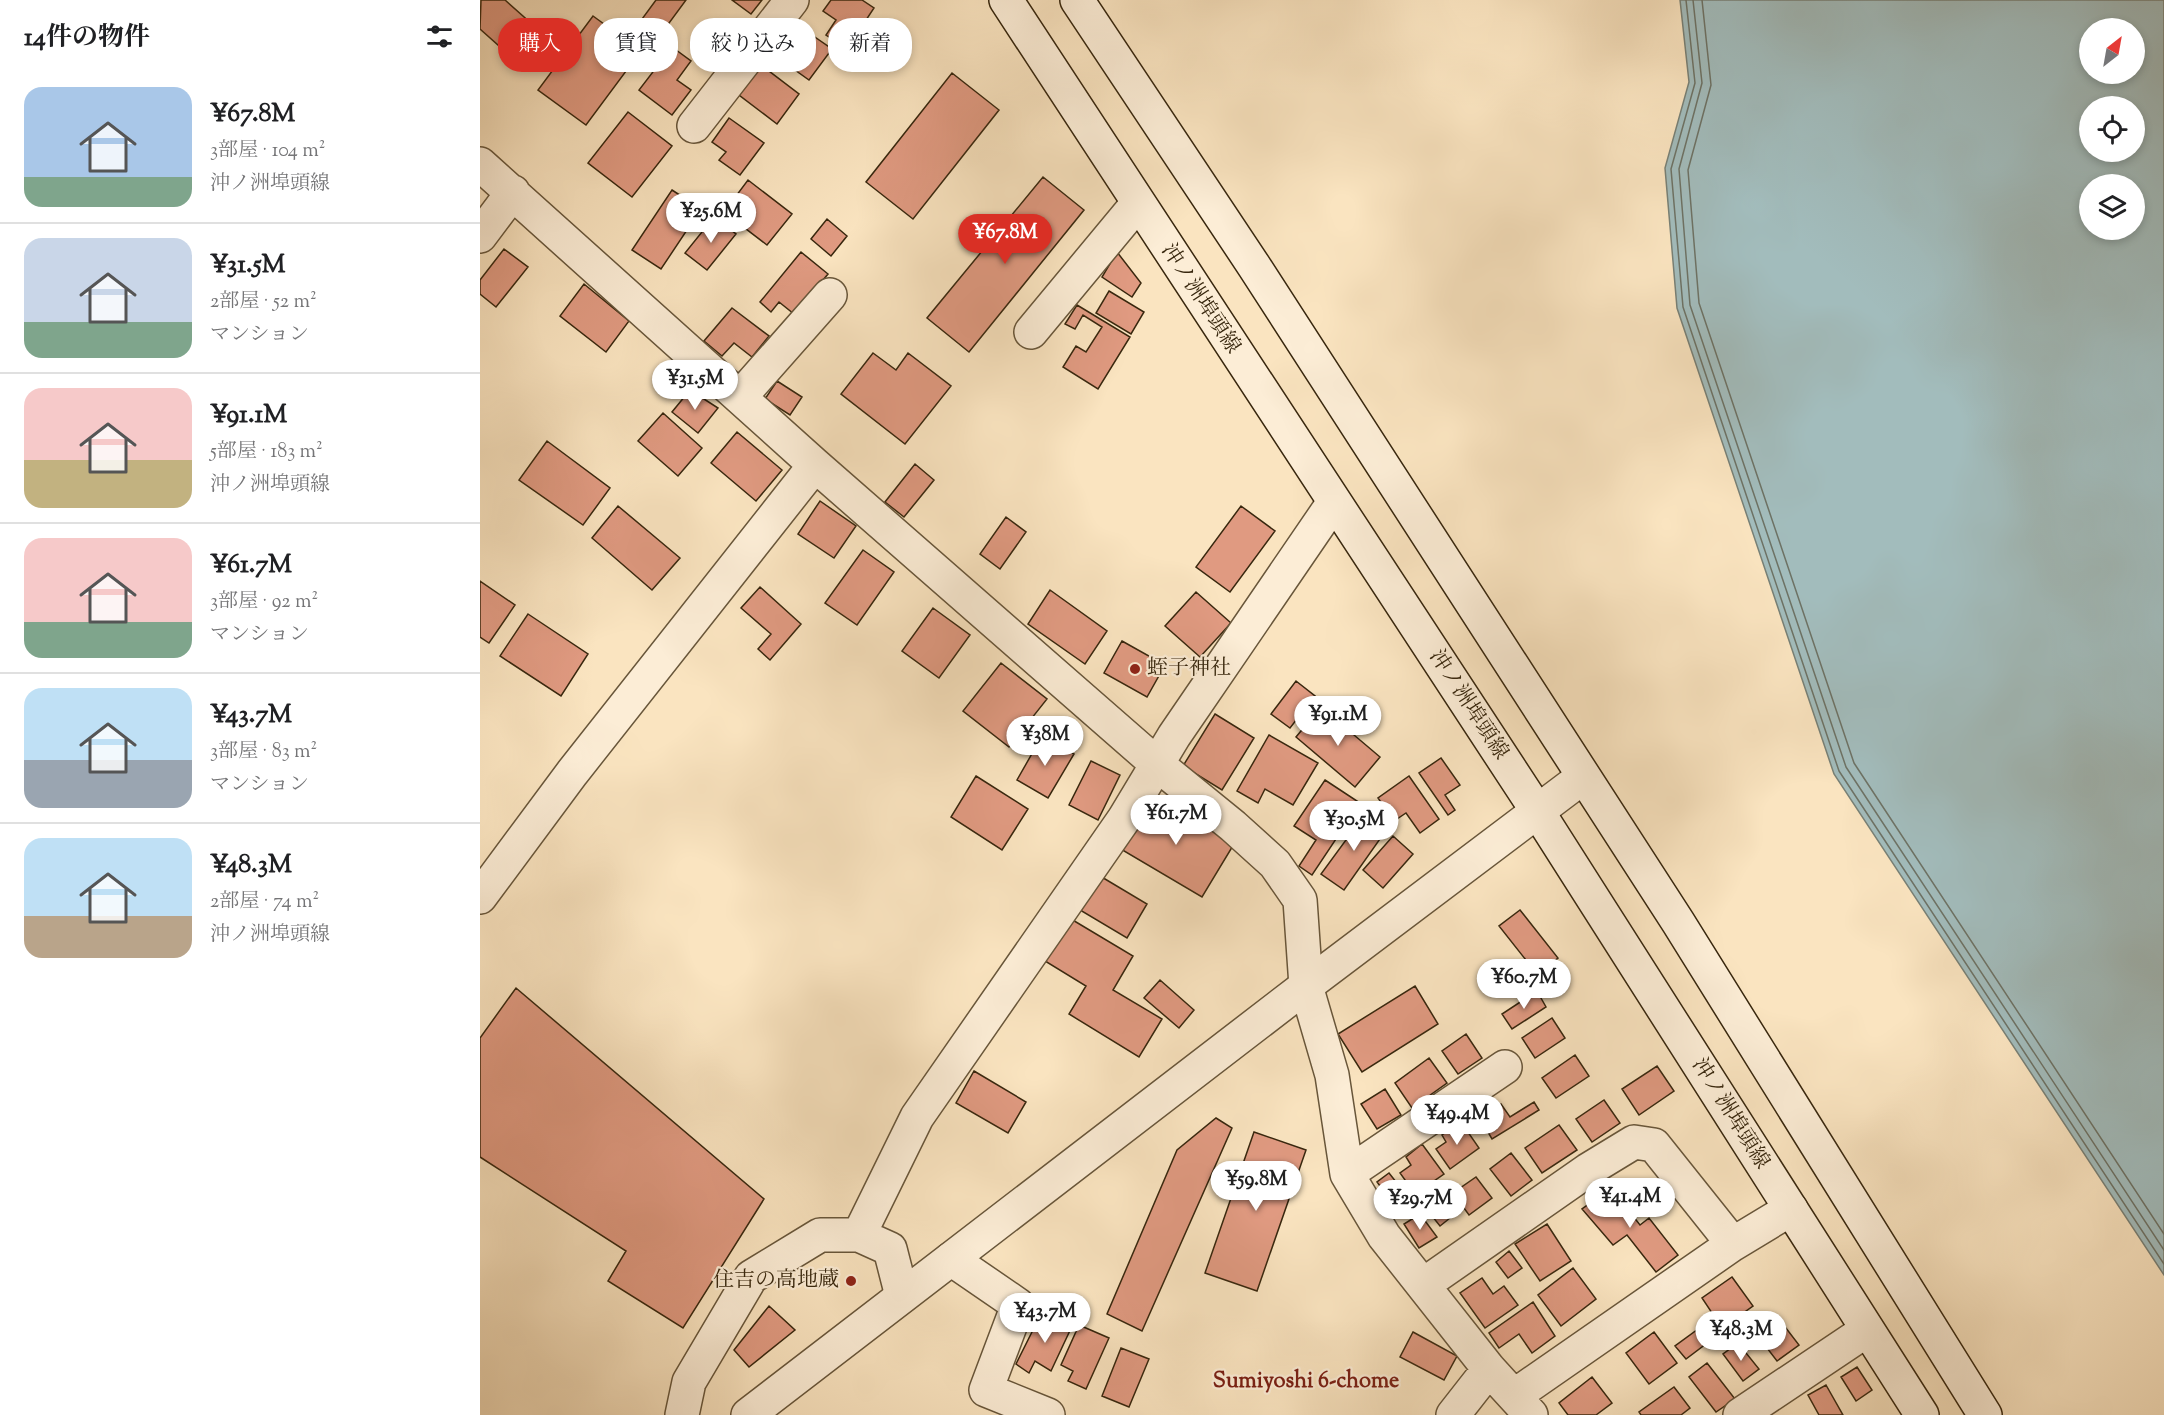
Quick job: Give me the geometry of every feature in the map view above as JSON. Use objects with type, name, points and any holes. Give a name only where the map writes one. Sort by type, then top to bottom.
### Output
[{"type":"street","points":[[694,126],[792,0]]},
{"type":"street","name":"沖ノ洲埠頭線","points":[[1006,0],[1538,812],[1922,1415]]},
{"type":"street","points":[[1077,0],[1254,266],[1678,922],[1985,1415]]},
{"type":"street","points":[[480,164],[815,465],[1158,765],[1233,826],[1275,864],[1300,900],[1306,986],[1332,1075],[1347,1174],[1384,1236],[1489,1369],[1523,1405],[1733,1244],[1791,1209]]},
{"type":"street","points":[[480,236],[513,192]]},
{"type":"street","points":[[1030,332],[1137,203]]},
{"type":"street","points":[[740,397],[830,295]]},
{"type":"street","points":[[480,897],[572,773],[815,465]]},
{"type":"street","points":[[859,1235],[917,1117],[1124,819],[1174,736],[1334,502]]},
{"type":"street","points":[[748,1415],[1306,986],[1583,777]]},
{"type":"street","points":[[1347,1174],[1505,1067]]},
{"type":"street","points":[[1423,1285],[1588,1170],[1634,1142],[1654,1145],[1733,1244]]},
{"type":"street","points":[[682,1415],[689,1382],[751,1277],[820,1235],[859,1235],[890,1250],[902,1296]]},
{"type":"street","points":[[951,1259],[1018,1305],[986,1390],[1048,1415]]},
{"type":"street","points":[[1740,1415],[1867,1330]]},
{"type":"street","points":[[1453,1415],[1489,1369]]},
{"type":"water","points":[[1680,0],[2164,0],[2164,1275],[1834,774],[1677,308],[1665,168],[1689,82]]},
{"type":"building","points":[[481,0],[505,0],[525,18],[498,18],[498,45],[480,29]]},
{"type":"building","points":[[656,0],[686,0],[673,18],[643,18]]},
{"type":"building","points":[[732,0],[762,0],[751,14]]},
{"type":"building","points":[[831,0],[862,0],[874,8],[867,18],[833,18],[823,11]]},
{"type":"building","points":[[593,16],[596,18],[594,72],[625,72],[586,125],[538,90],[551,72],[582,72],[582,31]]},
{"type":"building","points":[[816,38],[828,46],[828,54],[816,71]]},
{"type":"building","points":[[678,51],[690,60],[677,80],[691,90],[672,115],[639,90],[653,72],[678,72]]},
{"type":"building","points":[[756,72],[770,72],[799,94],[777,124],[739,95]]},
{"type":"building","points":[[798,72],[815,72],[809,80]]},
{"type":"building","points":[[952,73],[999,110],[913,219],[866,182]]},
{"type":"building","points":[[628,112],[672,146],[632,197],[588,163]]},
{"type":"building","points":[[729,118],[764,143],[740,175],[719,160],[726,152],[712,142]]},
{"type":"building","points":[[1043,177],[1084,210],[969,352],[927,318]]},
{"type":"building","points":[[748,180],[792,214],[767,245],[724,212]]},
{"type":"building","points":[[672,190],[701,209],[661,269],[632,250]]},
{"type":"building","points":[[714,217],[736,234],[707,270],[685,253]]},
{"type":"building","points":[[827,219],[847,236],[831,256],[811,239]]},
{"type":"building","points":[[504,249],[528,267],[496,307],[480,294],[480,280]]},
{"type":"building","points":[[801,252],[828,274],[794,314],[779,302],[771,312],[760,302]]},
{"type":"building","points":[[1117,252],[1141,283],[1132,297],[1102,277]]},
{"type":"building","points":[[584,284],[629,321],[606,352],[560,316]]},
{"type":"building","points":[[1109,291],[1144,312],[1131,334],[1096,313]]},
{"type":"building","points":[[1077,305],[1130,337],[1098,389],[1063,367],[1076,346],[1086,352],[1102,327],[1083,315],[1075,329],[1065,324]]},
{"type":"building","points":[[732,308],[769,336],[752,357],[734,343],[722,356],[704,341]]},
{"type":"building","points":[[873,353],[896,370],[908,353],[951,386],[905,444],[841,394]]},
{"type":"building","points":[[777,381],[802,397],[790,415],[765,399]]},
{"type":"building","points":[[690,390],[718,408],[698,433],[672,412]]},
{"type":"building","points":[[663,413],[702,448],[678,476],[638,441]]},
{"type":"building","points":[[737,432],[782,470],[756,501],[711,463]]},
{"type":"building","points":[[547,441],[610,488],[583,525],[519,480]]},
{"type":"building","points":[[915,464],[934,480],[904,517],[885,502]]},
{"type":"building","points":[[820,501],[856,526],[834,558],[798,534]]},
{"type":"building","points":[[618,506],[680,558],[652,590],[592,538]]},
{"type":"building","points":[[1241,506],[1275,531],[1230,592],[1196,567]]},
{"type":"building","points":[[1006,517],[1026,532],[1000,569],[980,554]]},
{"type":"building","points":[[863,550],[894,572],[857,625],[825,603]]},
{"type":"building","points":[[480,581],[515,605],[489,643],[480,637]]},
{"type":"building","points":[[760,587],[801,624],[770,660],[758,649],[771,634],[741,608]]},
{"type":"building","points":[[1050,590],[1107,631],[1085,664],[1028,624]]},
{"type":"building","points":[[1196,592],[1231,623],[1200,657],[1165,626]]},
{"type":"building","points":[[933,608],[970,635],[939,678],[902,651]]},
{"type":"building","points":[[528,614],[588,654],[561,696],[500,656]]},
{"type":"building","name":"蛭子神社","points":[[1122,641],[1165,665],[1147,697],[1104,673]]},
{"type":"building","points":[[1001,663],[1047,699],[1009,747],[963,711]]},
{"type":"building","points":[[1296,681],[1315,696],[1290,728],[1271,714]]},
{"type":"building","points":[[1321,707],[1380,757],[1355,787],[1296,737]]},
{"type":"building","points":[[1215,714],[1254,738],[1222,790],[1183,766]]},
{"type":"building","points":[[1269,735],[1318,763],[1293,805],[1265,789],[1258,803],[1237,791]]},
{"type":"building","points":[[1042,736],[1074,754],[1048,798],[1017,780]]},
{"type":"building","points":[[1441,758],[1460,785],[1445,795],[1455,810],[1448,815],[1419,773]]},
{"type":"building","points":[[1091,761],[1120,775],[1098,820],[1069,805]]},
{"type":"building","points":[[976,776],[1028,809],[1002,850],[951,817]]},
{"type":"building","points":[[1409,776],[1439,819],[1420,833],[1406,813],[1394,821],[1378,798]]},
{"type":"building","points":[[1325,780],[1360,803],[1312,875],[1299,866],[1316,840],[1294,826]]},
{"type":"building","points":[[1151,794],[1234,844],[1202,897],[1119,848]]},
{"type":"building","points":[[1365,814],[1387,829],[1344,890],[1321,874]]},
{"type":"building","points":[[1393,836],[1413,854],[1383,888],[1363,870]]},
{"type":"building","points":[[1100,876],[1147,904],[1127,938],[1080,910]]},
{"type":"building","points":[[1520,910],[1558,958],[1537,974],[1499,926]]},
{"type":"building","points":[[1071,919],[1133,956],[1113,990],[1162,1019],[1139,1057],[1069,1014],[1086,986],[1045,961]]},
{"type":"building","points":[[1160,980],[1194,1010],[1179,1028],[1144,998]]},
{"type":"building","points":[[1415,986],[1438,1024],[1362,1072],[1338,1034]]},
{"type":"building","points":[[516,988],[764,1199],[683,1328],[608,1281],[626,1251],[480,1157],[480,1038]]},
{"type":"building","points":[[1537,991],[1546,1007],[1512,1029],[1502,1014]]},
{"type":"building","points":[[1552,1018],[1565,1038],[1535,1058],[1522,1038]]},
{"type":"building","points":[[1466,1034],[1482,1058],[1458,1074],[1442,1051]]},
{"type":"building","points":[[1575,1055],[1589,1076],[1556,1098],[1542,1078]]},
{"type":"building","points":[[1429,1058],[1447,1083],[1412,1108],[1395,1083]]},
{"type":"building","points":[[1657,1066],[1674,1091],[1639,1115],[1622,1089]]},
{"type":"building","points":[[974,1071],[1026,1102],[1008,1133],[956,1103]]},
{"type":"building","points":[[1385,1089],[1401,1115],[1377,1129],[1361,1104]]},
{"type":"building","points":[[1604,1100],[1620,1123],[1592,1142],[1576,1119]]},
{"type":"building","points":[[1534,1102],[1539,1110],[1492,1139],[1479,1117],[1501,1104],[1510,1117]]},
{"type":"building","points":[[1216,1118],[1232,1128],[1142,1331],[1107,1314],[1177,1150]]},
{"type":"building","points":[[1461,1122],[1479,1148],[1450,1169],[1436,1149],[1446,1142],[1442,1135]]},
{"type":"building","points":[[1559,1125],[1577,1150],[1542,1173],[1525,1148]]},
{"type":"building","points":[[1254,1132],[1306,1150],[1257,1291],[1205,1273]]},
{"type":"building","points":[[1422,1144],[1444,1174],[1415,1194],[1400,1173],[1411,1165],[1406,1157]]},
{"type":"building","points":[[1511,1153],[1532,1180],[1511,1196],[1490,1169]]},
{"type":"building","points":[[1389,1173],[1404,1192],[1391,1201],[1377,1182]]},
{"type":"building","points":[[1476,1177],[1492,1198],[1469,1215],[1453,1193]]},
{"type":"building","points":[[1611,1188],[1640,1225],[1649,1218],[1678,1255],[1656,1272],[1627,1235],[1613,1245],[1582,1209]]},
{"type":"building","points":[[1439,1195],[1455,1214],[1440,1226],[1424,1206]]},
{"type":"building","points":[[1420,1214],[1437,1237],[1419,1248],[1404,1224]]},
{"type":"building","points":[[1547,1224],[1571,1261],[1540,1281],[1515,1244]]},
{"type":"building","points":[[1509,1251],[1522,1268],[1508,1278],[1496,1262]]},
{"type":"building","points":[[1573,1268],[1596,1299],[1561,1326],[1538,1295]]},
{"type":"building","points":[[1732,1277],[1753,1306],[1722,1328],[1702,1298]]},
{"type":"building","points":[[1482,1278],[1493,1294],[1504,1286],[1518,1305],[1485,1328],[1460,1293]]},
{"type":"building","points":[[1533,1302],[1555,1336],[1532,1353],[1519,1334],[1499,1348],[1489,1333]]},
{"type":"building","points":[[769,1306],[795,1330],[749,1367],[734,1350]]},
{"type":"building","points":[[1052,1313],[1073,1324],[1051,1371],[1035,1361],[1029,1373],[1016,1364],[1035,1326],[1044,1330]]},
{"type":"building","points":[[1779,1319],[1799,1345],[1777,1361],[1757,1335]]},
{"type":"building","points":[[1705,1324],[1715,1337],[1686,1359],[1675,1346]]},
{"type":"building","points":[[1079,1325],[1109,1338],[1086,1389],[1068,1381],[1073,1371],[1061,1365]]},
{"type":"building","points":[[1413,1332],[1457,1356],[1444,1380],[1400,1357]]},
{"type":"building","points":[[1654,1332],[1677,1363],[1649,1384],[1626,1353]]},
{"type":"building","points":[[1738,1343],[1759,1369],[1743,1381],[1723,1354]]},
{"type":"building","points":[[1121,1348],[1149,1359],[1129,1407],[1102,1396]]},
{"type":"building","points":[[1707,1363],[1735,1399],[1716,1412],[1689,1377]]},
{"type":"building","points":[[1857,1367],[1872,1390],[1856,1401],[1841,1377]]},
{"type":"building","points":[[1592,1377],[1612,1403],[1596,1415],[1568,1415],[1559,1403]]},
{"type":"building","points":[[1826,1385],[1843,1415],[1819,1415],[1808,1395]]},
{"type":"building","points":[[1674,1387],[1690,1408],[1681,1415],[1641,1415],[1639,1412]]},
{"type":"place","name":"蛭子神社","points":[[1135,669]]},
{"type":"place","name":"住吉の高地蔵","points":[[851,1281]]},
{"type":"district","name":"Sumiyoshi 6-chome","points":[[1306,1382]]}]
